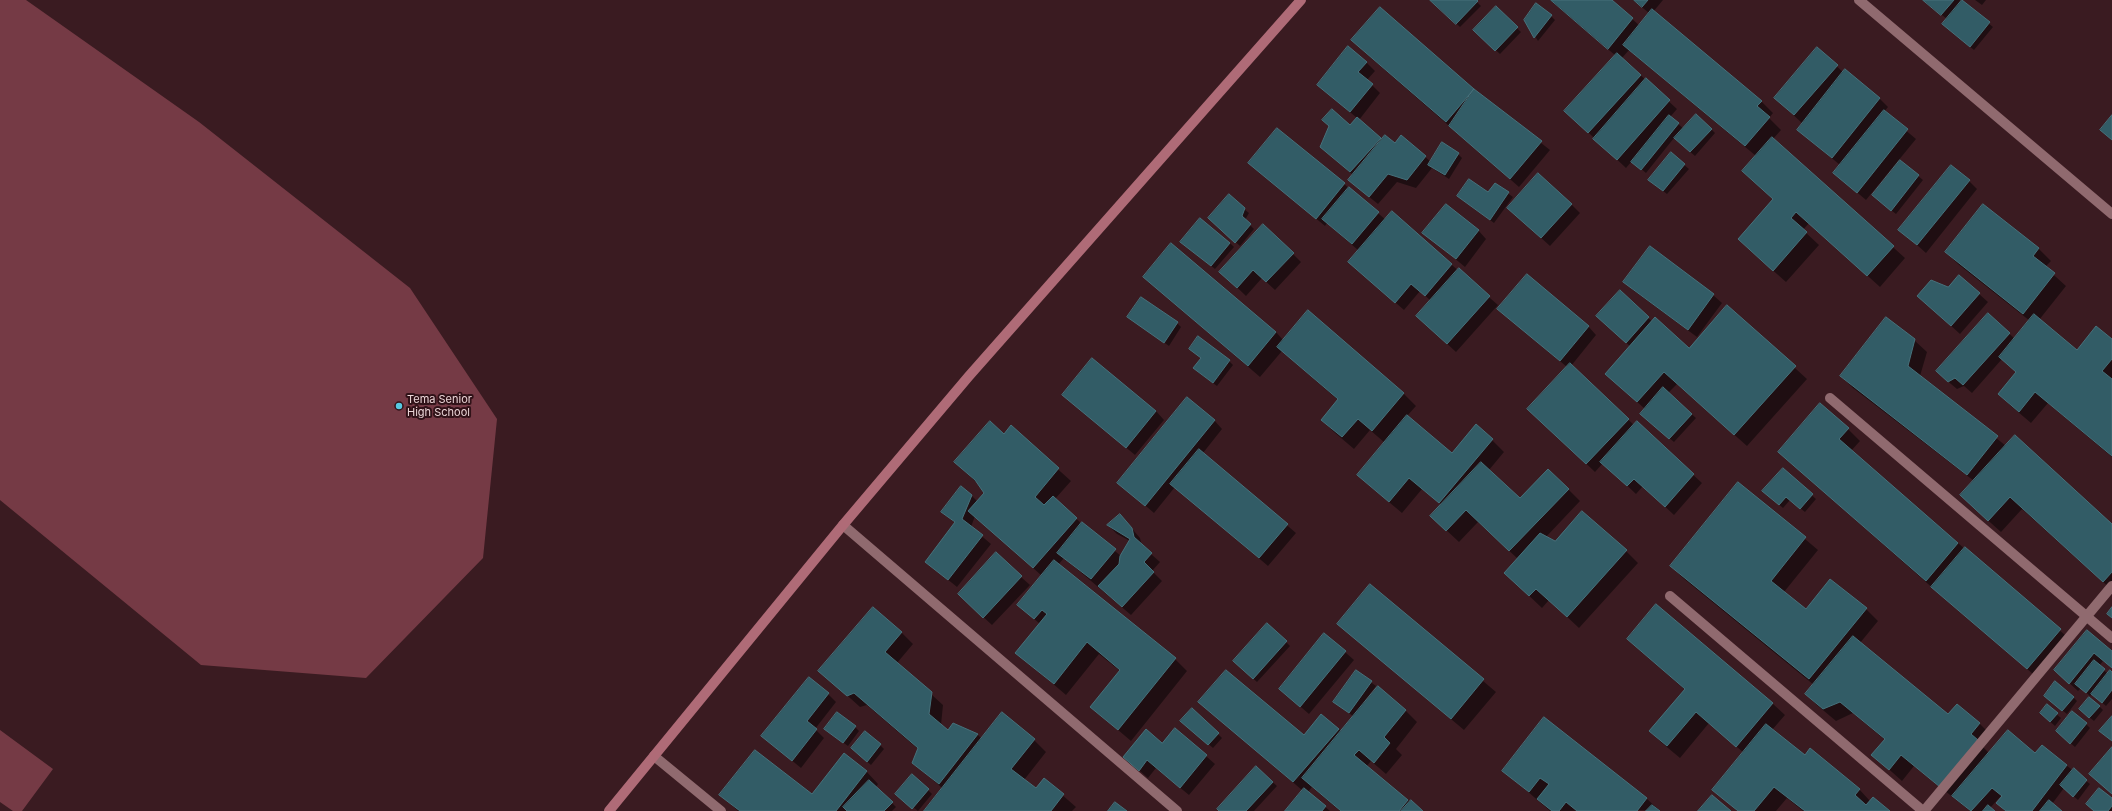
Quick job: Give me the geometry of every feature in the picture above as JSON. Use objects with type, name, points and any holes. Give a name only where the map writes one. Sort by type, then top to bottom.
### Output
[{"type":"street","points":[[609,811],[844,525],[969,376],[1301,0]]},
{"type":"street","points":[[1859,0],[2112,214]]},
{"type":"street","points":[[1830,398],[2112,638]]},
{"type":"street","points":[[844,525],[1177,811]]},
{"type":"street","points":[[1670,596],[1924,811],[2112,586]]},
{"type":"street","points":[[654,756],[721,811]]},
{"type":"shaded area","points":[[0,0],[26,0],[199,122],[410,288],[497,419],[483,558],[366,678],[201,665],[0,500]]},
{"type":"shaded area","points":[[0,730],[53,769],[22,811],[13,811],[0,802]]},
{"type":"building","points":[[1430,0],[1477,0],[1478,1],[1456,24]]},
{"type":"building","points":[[1551,0],[1612,0],[1633,18],[1608,49]]},
{"type":"building","points":[[1634,0],[1648,0],[1642,7]]},
{"type":"building","points":[[1923,0],[1954,0],[1941,15]]},
{"type":"building","points":[[1962,0],[1990,22],[1970,47],[1942,24]]},
{"type":"building","points":[[1536,3],[1552,15],[1534,38],[1524,20]]},
{"type":"building","points":[[1496,6],[1518,27],[1495,51],[1473,30]]},
{"type":"building","points":[[1380,7],[1474,89],[1446,122],[1351,40]]},
{"type":"building","points":[[1652,9],[1762,101],[1757,106],[1770,117],[1745,146],[1623,45]]},
{"type":"building","points":[[1348,46],[1367,62],[1358,72],[1373,84],[1350,112],[1317,85]]},
{"type":"building","points":[[1817,47],[1838,65],[1794,115],[1774,98]]},
{"type":"building","points":[[1617,53],[1641,75],[1588,133],[1564,111]]},
{"type":"building","points":[[1845,69],[1880,98],[1832,158],[1797,130]]},
{"type":"building","points":[[1646,78],[1670,100],[1617,160],[1593,139]]},
{"type":"building","points":[[1474,89],[1542,141],[1510,179],[1449,126]]},
{"type":"building","points":[[1332,109],[1350,125],[1357,117],[1381,138],[1350,172],[1320,147],[1329,126],[1322,120]]},
{"type":"building","points":[[1884,110],[1908,129],[1857,193],[1833,173]]},
{"type":"building","points":[[1696,114],[1712,129],[1690,152],[1674,138]]},
{"type":"building","points":[[1669,115],[1679,123],[1641,170],[1631,162]]},
{"type":"building","points":[[2112,115],[2112,140],[2100,130]]},
{"type":"building","points":[[1277,128],[1345,183],[1316,219],[1248,163]]},
{"type":"building","points":[[1385,135],[1395,143],[1401,135],[1426,156],[1407,180],[1388,174],[1369,197],[1348,180]]},
{"type":"building","points":[[1772,137],[1894,246],[1867,276],[1796,212],[1791,218],[1807,232],[1773,271],[1738,239],[1773,199],[1742,171]]},
{"type":"building","points":[[1442,142],[1459,153],[1445,175],[1428,165]]},
{"type":"building","points":[[1671,152],[1685,164],[1663,191],[1648,180]]},
{"type":"building","points":[[1900,160],[1919,175],[1891,211],[1872,195]]},
{"type":"building","points":[[1951,165],[1970,180],[1917,245],[1898,230]]},
{"type":"building","points":[[1538,173],[1572,204],[1541,238],[1507,208]]},
{"type":"building","points":[[1469,179],[1488,192],[1495,183],[1509,192],[1490,220],[1457,196]]},
{"type":"building","points":[[1349,187],[1379,212],[1352,244],[1322,219]]},
{"type":"building","points":[[1229,194],[1245,208],[1242,216],[1251,224],[1235,243],[1208,218]]},
{"type":"building","points":[[1446,204],[1479,230],[1456,259],[1422,233]]},
{"type":"building","points":[[1983,204],[2039,248],[2033,256],[2055,273],[2023,314],[1945,252]]},
{"type":"building","points":[[1392,211],[1452,264],[1425,296],[1411,284],[1395,303],[1348,262]]},
{"type":"building","points":[[1200,218],[1230,243],[1211,266],[1180,242]]},
{"type":"building","points":[[1263,224],[1294,253],[1266,282],[1253,270],[1237,288],[1219,272]]},
{"type":"building","points":[[1171,243],[1276,332],[1248,366],[1143,277]]},
{"type":"building","points":[[1650,246],[1714,294],[1688,330],[1623,282]]},
{"type":"building","points":[[1459,268],[1490,296],[1447,344],[1416,316]]},
{"type":"building","points":[[1527,274],[1589,326],[1560,361],[1497,309]]},
{"type":"building","points":[[1959,275],[1980,293],[1951,326],[1917,296],[1931,280],[1948,287]]},
{"type":"building","points":[[1620,290],[1649,317],[1626,343],[1596,316]]},
{"type":"building","points":[[1141,297],[1178,322],[1164,343],[1127,317]]},
{"type":"building","points":[[1727,305],[1796,366],[1734,435],[1664,372],[1637,402],[1605,374],[1655,317],[1689,348]]},
{"type":"building","points":[[1308,310],[1404,393],[1372,431],[1358,419],[1342,437],[1321,420],[1338,399],[1277,347]]},
{"type":"building","points":[[1988,313],[2010,333],[1963,385],[1955,378],[1948,382],[1936,371]]},
{"type":"building","points":[[2034,314],[2077,350],[2096,326],[2112,339],[2112,359],[2102,371],[2112,379],[2112,456],[2035,392],[2019,412],[1998,394],[2016,372],[1999,357]]},
{"type":"building","points":[[1886,317],[1915,339],[1908,366],[1998,436],[1967,475],[1840,376]]},
{"type":"building","points":[[1198,336],[1230,360],[1213,383],[1193,368],[1201,358],[1189,349]]},
{"type":"building","points":[[1092,358],[1156,411],[1126,448],[1062,395]]},
{"type":"building","points":[[1570,363],[1629,419],[1586,464],[1527,409]]},
{"type":"building","points":[[1663,387],[1692,414],[1669,439],[1640,414]]},
{"type":"building","points":[[1187,397],[1215,420],[1145,506],[1117,483]]},
{"type":"building","points":[[1820,403],[1849,428],[1839,439],[1958,543],[1926,581],[1778,452]]},
{"type":"building","points":[[1407,415],[1452,453],[1476,424],[1493,439],[1439,503],[1409,478],[1389,502],[1357,475]]},
{"type":"building","points":[[990,421],[1004,434],[1011,425],[1059,468],[1035,497],[1044,505],[1053,496],[1077,518],[1033,568],[968,511],[984,493],[975,480],[954,462]]},
{"type":"building","points":[[1637,421],[1694,474],[1665,507],[1634,479],[1627,486],[1600,462]]},
{"type":"building","points":[[2015,435],[2112,524],[2112,572],[2103,582],[2010,497],[1988,521],[1960,495]]},
{"type":"building","points":[[1199,449],[1288,524],[1259,558],[1170,484]]},
{"type":"building","points":[[1481,462],[1520,498],[1548,469],[1569,489],[1509,551],[1466,510],[1446,531],[1430,516]]},
{"type":"building","points":[[1783,468],[1813,494],[1800,509],[1786,497],[1779,505],[1762,491]]},
{"type":"building","points":[[1738,482],[1806,537],[1771,581],[1806,609],[1830,579],[1867,608],[1809,679],[1670,566]]},
{"type":"building","points":[[961,486],[972,495],[962,519],[983,535],[948,580],[925,562],[955,522],[941,512]]},
{"type":"building","points":[[1582,511],[1627,550],[1567,617],[1536,589],[1529,596],[1504,573],[1540,533],[1555,541]]},
{"type":"building","points":[[1120,514],[1132,528],[1134,537],[1152,553],[1144,562],[1154,572],[1122,607],[1098,586],[1119,564],[1120,556],[1130,539],[1107,525]]},
{"type":"building","points":[[1082,522],[1116,549],[1091,579],[1057,553]]},
{"type":"building","points":[[1965,547],[2061,629],[2027,669],[1931,587]]},
{"type":"building","points":[[996,552],[1022,576],[983,618],[958,594]]},
{"type":"building","points":[[1054,560],[1176,658],[1118,730],[1090,707],[1120,670],[1087,642],[1054,684],[1015,653],[1047,614],[1042,610],[1034,619],[1017,605]]},
{"type":"building","points":[[1370,584],[1484,679],[1451,719],[1337,624]]},
{"type":"building","points":[[1656,604],[1773,703],[1736,747],[1696,712],[1667,746],[1649,731],[1685,689],[1627,639]]},
{"type":"building","points":[[873,607],[902,632],[885,652],[932,692],[929,714],[948,730],[953,723],[978,734],[939,784],[912,763],[918,748],[854,693],[847,696],[818,671]]},
{"type":"building","points":[[2112,607],[2112,618],[2107,614]]},
{"type":"building","points":[[1267,623],[1287,641],[1253,679],[1233,661]]},
{"type":"building","points":[[2087,630],[2112,651],[2112,668],[2094,653],[2069,684],[2054,670]]},
{"type":"building","points":[[1324,633],[1346,651],[1300,707],[1279,689]]},
{"type":"building","points":[[1853,636],[1948,714],[1957,704],[1980,723],[1971,734],[1978,740],[1940,787],[1901,755],[1889,770],[1871,755],[1885,739],[1840,702],[1823,709],[1805,694]]},
{"type":"building","points":[[2094,660],[2105,669],[2086,693],[2075,684]]},
{"type":"building","points":[[1226,670],[1304,735],[1321,714],[1339,729],[1293,782],[1198,702]]},
{"type":"building","points":[[1356,670],[1372,681],[1349,713],[1333,702]]},
{"type":"building","points":[[2110,670],[2112,672],[2112,690],[2102,703],[2091,694]]},
{"type":"building","points":[[809,677],[829,693],[807,721],[817,729],[792,761],[761,736]]},
{"type":"building","points":[[2055,681],[2074,697],[2062,711],[2044,696]]},
{"type":"building","points":[[1378,686],[1406,710],[1384,737],[1390,743],[1374,763],[1359,750],[1354,755],[1408,800],[1399,811],[1341,811],[1302,778]]},
{"type":"building","points":[[2089,697],[2100,706],[2089,718],[2079,709]]},
{"type":"building","points":[[2047,704],[2058,713],[2050,722],[2040,713]]},
{"type":"building","points":[[1192,708],[1219,733],[1208,745],[1180,721]]},
{"type":"building","points":[[2072,711],[2087,723],[2070,744],[2056,731]]},
{"type":"building","points":[[837,712],[856,726],[843,743],[824,729]]},
{"type":"building","points":[[1002,712],[1035,739],[1011,769],[1036,788],[1044,778],[1064,794],[1051,811],[924,811]]},
{"type":"building","points":[[2112,716],[2112,741],[2099,731]]},
{"type":"building","points":[[1544,717],[1647,798],[1637,811],[1577,811],[1566,802],[1559,811],[1552,811],[1537,799],[1549,784],[1540,778],[1529,792],[1502,771]]},
{"type":"building","points":[[1766,724],[1805,755],[1810,748],[1860,789],[1855,795],[1866,805],[1873,797],[1890,811],[1805,811],[1774,787],[1754,811],[1738,811],[1712,790]]},
{"type":"building","points":[[1175,728],[1207,755],[1180,788],[1147,760],[1139,771],[1123,757],[1146,729],[1162,743]]},
{"type":"building","points":[[2008,730],[2035,753],[2042,745],[2067,765],[2032,811],[2006,811],[1996,803],[2002,796],[1992,788],[1971,811],[1952,796]]},
{"type":"building","points":[[865,731],[881,744],[867,762],[851,748]]},
{"type":"building","points":[[2112,747],[2112,794],[2089,774]]},
{"type":"building","points":[[755,750],[812,794],[844,753],[867,771],[836,811],[740,811],[719,795]]},
{"type":"building","points":[[1256,766],[1273,782],[1246,811],[1219,811],[1217,809]]},
{"type":"building","points":[[2074,768],[2087,780],[2073,797],[2060,785]]},
{"type":"building","points":[[912,774],[929,789],[912,809],[895,794]]},
{"type":"building","points":[[869,780],[893,802],[884,811],[847,811],[843,807]]},
{"type":"building","points":[[1304,788],[1326,806],[1322,811],[1285,811]]},
{"type":"building","points":[[2099,788],[2112,798],[2112,806],[2108,811],[2094,811],[2086,804]]},
{"type":"building","points":[[1712,795],[1731,811],[1698,811]]},
{"type":"building","points":[[1411,800],[1423,811],[1401,811]]},
{"type":"building","points":[[2049,800],[2062,811],[2040,811]]},
{"type":"building","points":[[1115,802],[1127,811],[1108,811]]},
{"type":"building","points":[[1652,805],[1660,811],[1646,811]]},
{"type":"building","points":[[1988,805],[1995,811],[1983,811]]},
{"type":"place","name":"Tema Senior High School","points":[[399,406]]}]
